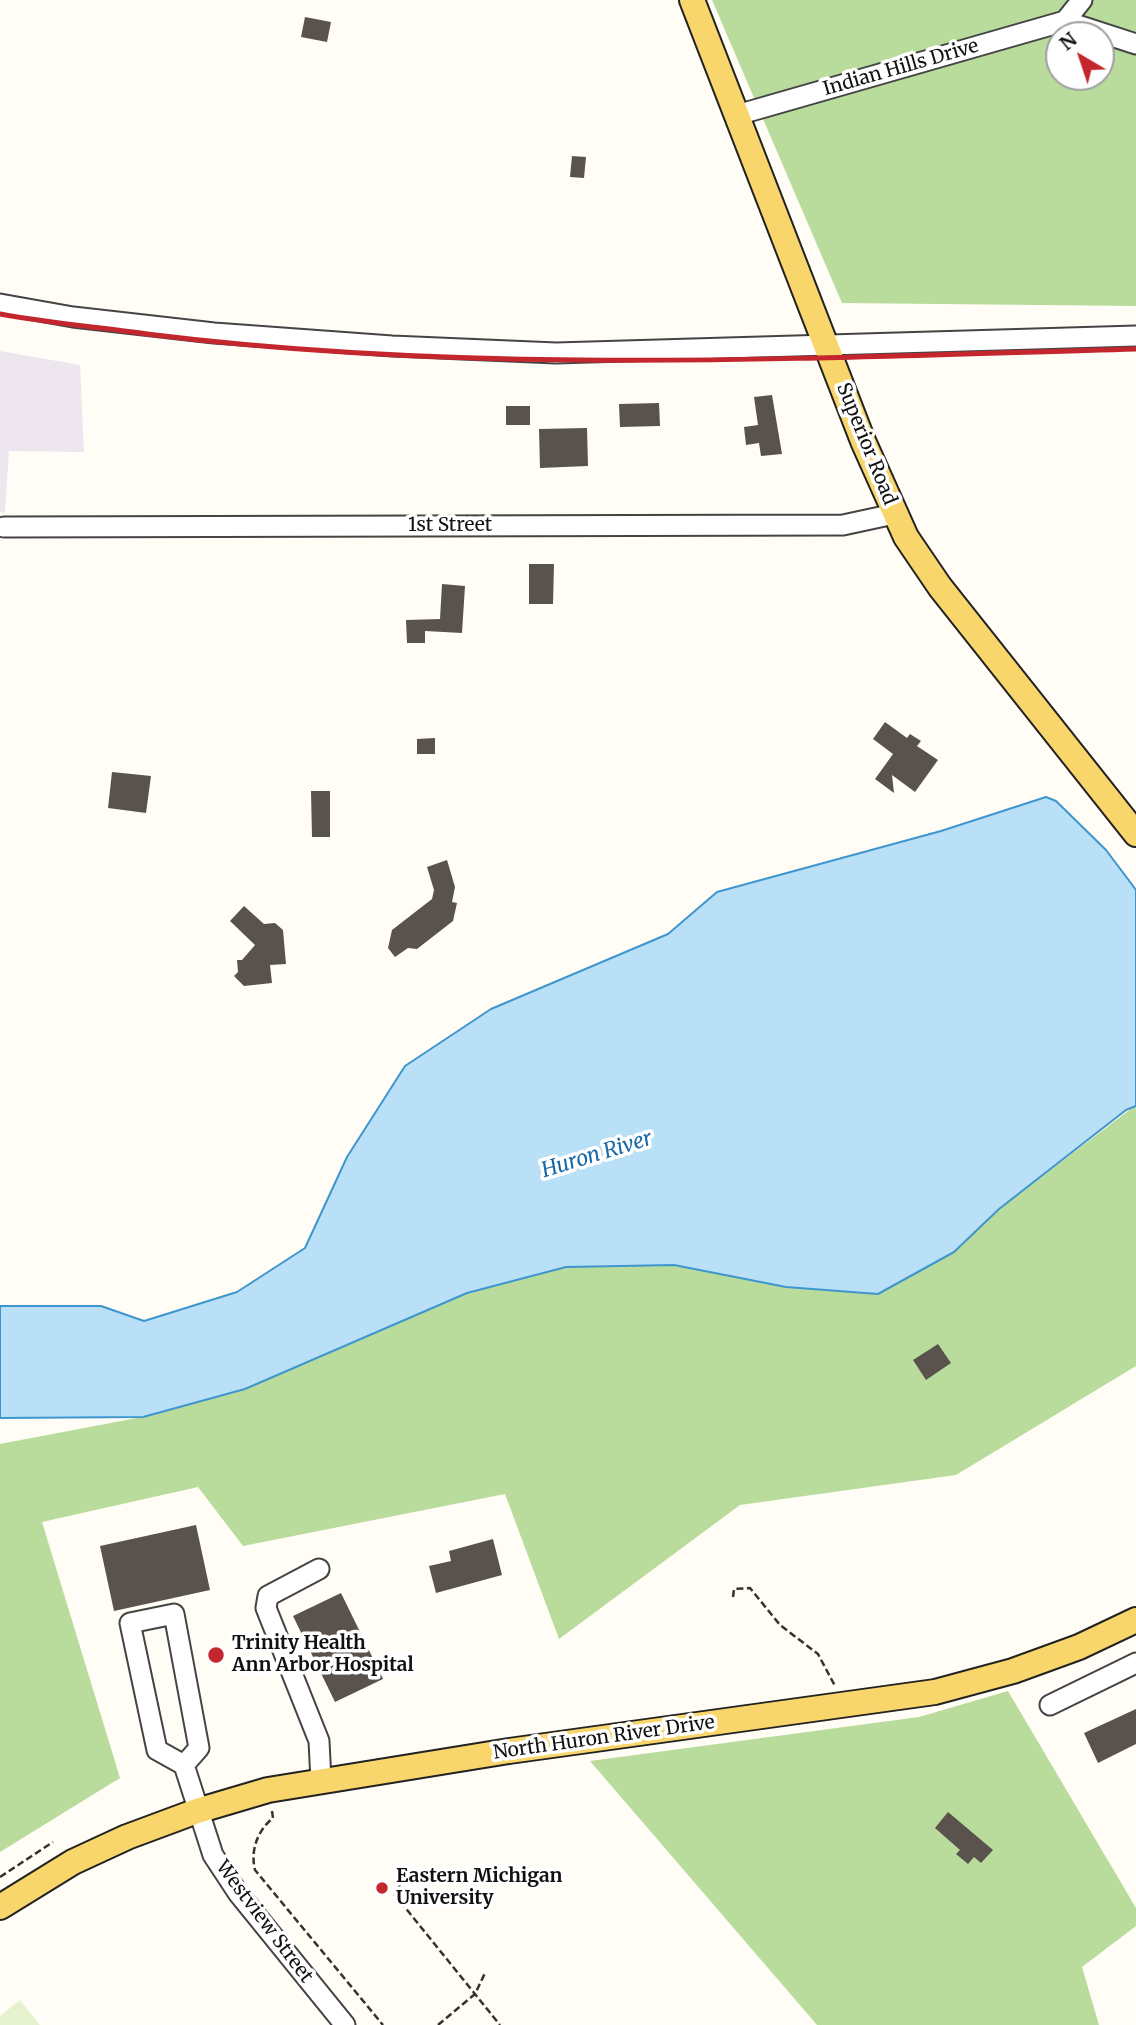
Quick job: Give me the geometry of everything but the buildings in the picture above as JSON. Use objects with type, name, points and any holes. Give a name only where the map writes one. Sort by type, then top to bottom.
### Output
[{"type":"main road","name":"Superior Road","points":[[692,0],[894,514],[940,587],[1136,834]]},
{"type":"main road","name":"North Huron River Drive","points":[[0,1907],[73,1862],[127,1837],[197,1811],[268,1790],[509,1751],[935,1692],[1013,1671],[1079,1647],[1136,1620]]},
{"type":"street","points":[[1065,21],[1082,0]]},
{"type":"street","name":"Indian Hills Drive","points":[[737,115],[1045,27]]},
{"type":"street","points":[[1115,37],[1136,44]]},
{"type":"street","points":[[0,304],[73,317],[214,333],[406,347],[556,354],[1136,336]]},
{"type":"street","name":"1st Street","points":[[4,527],[843,525],[894,514]]},
{"type":"street","points":[[319,1569],[268,1596],[266,1608],[319,1741],[321,1781]]},
{"type":"street","points":[[174,1614],[199,1748],[184,1765],[157,1750],[130,1623],[174,1614]]},
{"type":"street","points":[[1050,1705],[1136,1663]]},
{"type":"street","name":"Westview Street","points":[[184,1765],[213,1855],[238,1894],[345,2025]]},
{"type":"path","points":[[733,1597],[734,1589],[750,1588],[780,1625],[818,1654],[832,1677],[841,1706]]},
{"type":"path","points":[[268,1790],[273,1818],[264,1825],[256,1840],[252,1861],[255,1870],[383,2025]]},
{"type":"path","points":[[0,1877],[53,1842]]},
{"type":"path","points":[[405,1874],[396,1895],[500,2025]]},
{"type":"path","points":[[438,2025],[475,1994],[485,1973]]},
{"type":"shaded area","points":[[0,351],[80,365],[84,452],[9,451],[5,513],[0,512]]},
{"type":"green space","points":[[712,0],[1136,0],[1136,306],[842,303]]},
{"type":"green space","points":[[1136,1105],[1136,1366],[956,1475],[740,1505],[559,1639],[505,1494],[243,1546],[198,1487],[42,1522],[120,1778],[0,1852],[0,1444],[142,1417],[245,1389],[467,1293],[566,1267],[674,1265],[786,1287],[954,1252],[999,1209]]},
{"type":"green space","points":[[1008,1691],[1136,1908],[1136,1926],[1082,1967],[1099,2025],[817,2025],[590,1761],[919,1717]]},
{"type":"green space","points":[[20,2000],[40,2025],[0,2025],[0,2016]]},
{"type":"water","name":"Huron River","points":[[1046,797],[1056,801],[1106,850],[1136,890],[1136,1106],[1126,1110],[999,1209],[954,1252],[878,1294],[786,1287],[674,1265],[566,1267],[467,1293],[245,1389],[143,1417],[0,1418],[0,1306],[101,1306],[144,1321],[237,1292],[305,1248],[347,1157],[405,1066],[491,1009],[668,934],[717,892],[941,831]]},
{"type":"railway","points":[[0,314],[270,347],[517,359],[765,359],[1136,349]]},
{"type":"place","name":"Trinity Health Ann Arbor Hospital","points":[[216,1655]]},
{"type":"place","name":"Eastern Michigan University","points":[[382,1888]]}]
